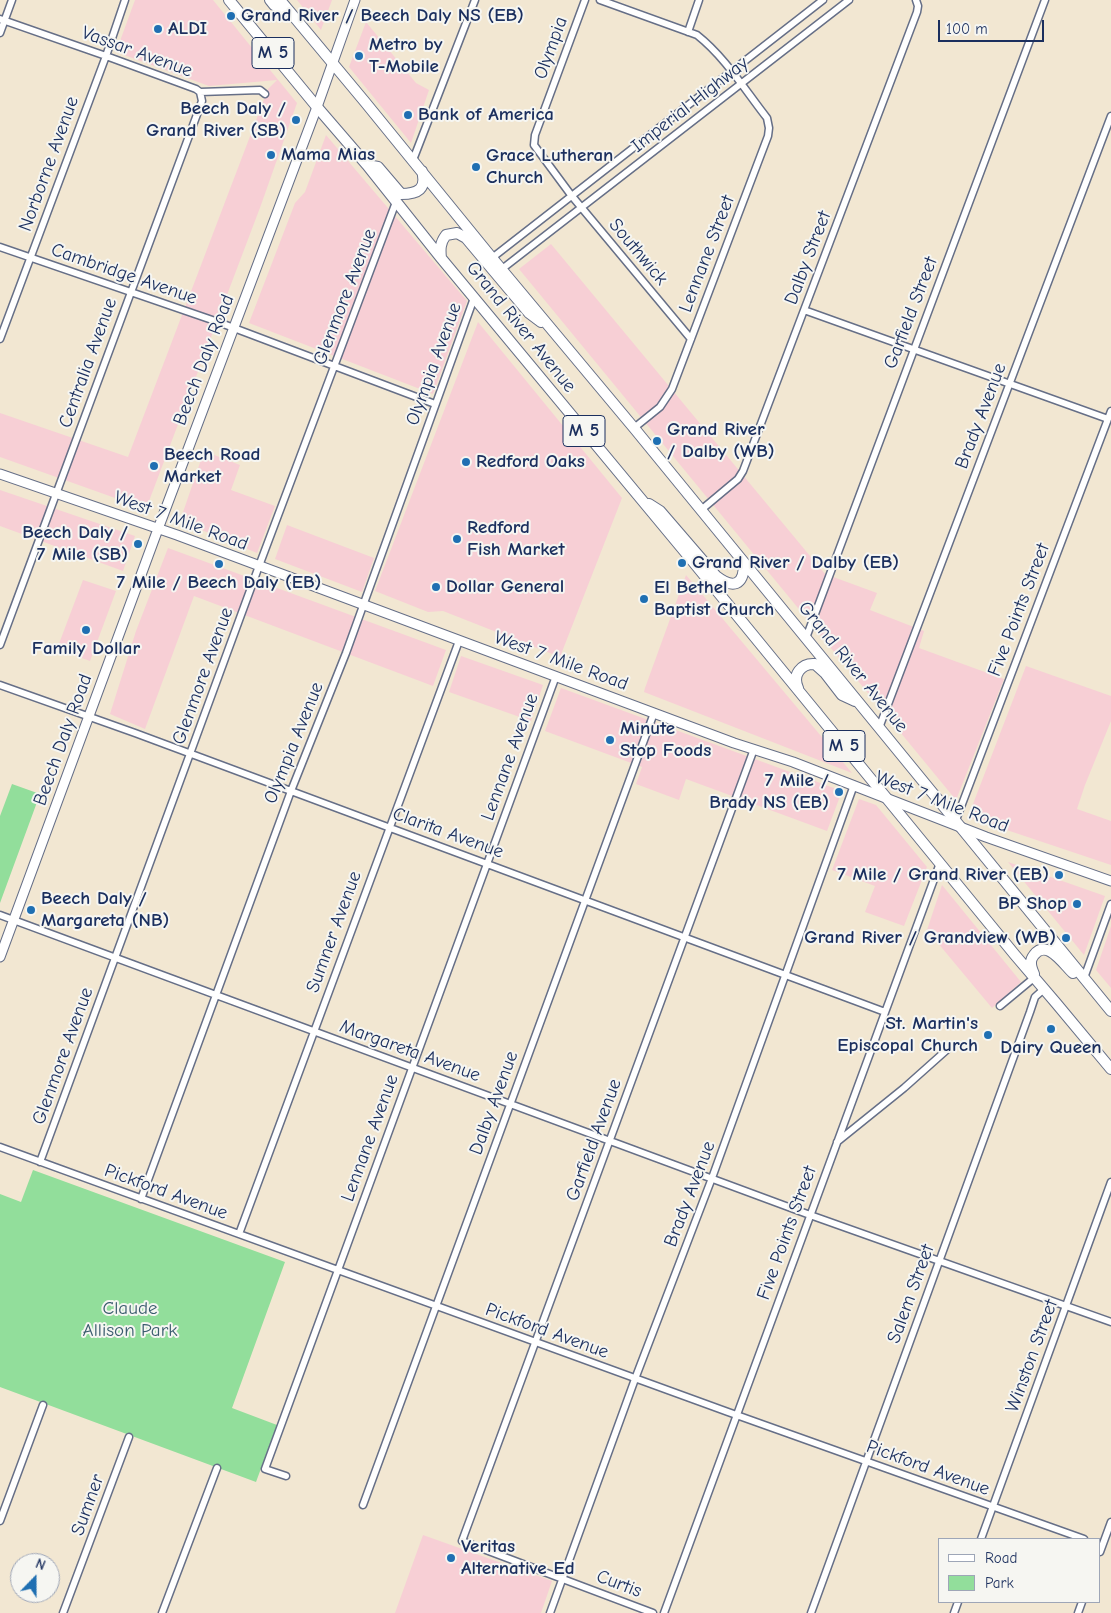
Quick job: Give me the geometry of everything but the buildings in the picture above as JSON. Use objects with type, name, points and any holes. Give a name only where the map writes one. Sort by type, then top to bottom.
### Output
[{"type":"main road","name":"Grand River Avenue","points":[[229,0],[367,165],[441,258],[1111,1070]]},
{"type":"main road","points":[[270,0],[274,5],[292,14]]},
{"type":"main road","name":"Grand River Avenue","points":[[280,0],[963,828],[1111,1011]]},
{"type":"main road","name":"Beech Daly Road","points":[[0,957],[356,0]]},
{"type":"main road","points":[[367,165],[378,167],[401,194],[416,192],[422,187],[424,180],[422,171]]},
{"type":"main road","points":[[441,258],[441,244],[446,235],[457,233],[466,238],[529,314],[551,328]]},
{"type":"main road","name":"West 7 Mile Road","points":[[0,474],[158,529],[654,713],[793,762],[963,828],[1111,881]]},
{"type":"main road","points":[[642,500],[660,511],[716,576],[725,583],[737,584],[742,579],[744,563]]},
{"type":"main road","points":[[802,695],[796,684],[796,676],[804,666],[811,664],[818,665],[842,695],[858,702]]},
{"type":"main road","points":[[1035,977],[1031,965],[1032,959],[1037,951],[1043,949],[1055,954],[1072,973],[1084,978]]},
{"type":"street","points":[[0,33],[2,20],[12,0]]},
{"type":"street","name":"Norborne Avenue","points":[[0,338],[126,0]]},
{"type":"street","points":[[413,160],[475,0]]},
{"type":"street","name":"Olympia","points":[[582,208],[535,149],[534,141],[585,0]]},
{"type":"street","name":"Lennane Street","points":[[600,0],[697,35],[732,71],[767,118],[769,124],[769,133],[672,389],[660,408],[634,428]]},
{"type":"street","points":[[688,32],[699,0]]},
{"type":"street","name":"Imperial Highway","points":[[492,258],[823,0]]},
{"type":"street","name":"Imperial Highway","points":[[502,270],[849,0]]},
{"type":"street","name":"Dalby Street","points":[[701,510],[744,472],[918,12],[916,0]]},
{"type":"street","name":"Garfield Street","points":[[806,638],[1045,0]]},
{"type":"street","name":"Vassar Avenue","points":[[2,20],[106,56],[200,92],[260,90],[265,94]]},
{"type":"street","name":"Centralia Avenue","points":[[0,645],[202,101],[200,92]]},
{"type":"street","name":"Brady Avenue","points":[[879,728],[1111,116]]},
{"type":"street","name":"Glenmore Avenue","points":[[40,1162],[259,566],[396,202]]},
{"type":"street","name":"Southwick","points":[[582,208],[691,339]]},
{"type":"street","name":"Cambridge Avenue","points":[[0,247],[233,328],[435,404]]},
{"type":"street","name":"Olympia Avenue","points":[[141,1199],[291,791],[346,653],[474,298]]},
{"type":"street","points":[[804,310],[1108,419]]},
{"type":"street","name":"Five Points Street","points":[[956,820],[1111,411]]},
{"type":"street","name":"Sumner Avenue","points":[[239,1234],[459,640]]},
{"type":"street","name":"Lennane Avenue","points":[[286,1476],[265,1468],[556,676]]},
{"type":"street","name":"Clarita Avenue","points":[[0,686],[89,716],[885,1012]]},
{"type":"street","name":"Dalby Avenue","points":[[363,1504],[654,713]]},
{"type":"street","name":"Garfield Avenue","points":[[462,1542],[754,749]]},
{"type":"street","name":"Brady Avenue","points":[[550,1613],[712,1178],[854,785]]},
{"type":"street","name":"Five Points Street","points":[[664,1613],[940,864]]},
{"type":"street","points":[[1084,978],[1111,904]]},
{"type":"street","name":"Margareta Avenue","points":[[0,915],[810,1215],[1111,1322]]},
{"type":"street","points":[[1000,1006],[1035,977]]},
{"type":"street","name":"Salem Street","points":[[810,1613],[1036,997],[1044,989]]},
{"type":"street","points":[[836,1143],[904,1088],[950,1047]]},
{"type":"street","name":"Pickford Avenue","points":[[0,1147],[736,1416],[1081,1538]]},
{"type":"street","name":"Winston Street","points":[[981,1538],[1111,1182]]},
{"type":"street","points":[[0,1520],[43,1405]]},
{"type":"street","name":"Sumner","points":[[63,1613],[129,1436]]},
{"type":"street","points":[[162,1613],[217,1468]]},
{"type":"street","points":[[1110,1548],[1101,1548],[1111,1522]]},
{"type":"street","name":"Curtis","points":[[462,1542],[653,1613]]},
{"type":"shaded area","points":[[135,0],[213,0],[297,103],[261,205],[146,509],[0,457],[0,413],[128,457],[268,89],[277,80],[209,86],[116,52]]},
{"type":"shaded area","points":[[297,0],[332,0],[321,30]]},
{"type":"shaded area","points":[[366,22],[416,83],[429,90],[411,143],[349,67]]},
{"type":"shaded area","points":[[326,135],[467,301],[433,394],[249,323],[295,203],[305,192]]},
{"type":"shaded area","points":[[551,244],[825,574],[877,593],[870,610],[924,631],[919,648],[1004,679],[956,800],[519,269]]},
{"type":"shaded area","name":"Redford Oaks","points":[[478,322],[622,498],[560,657],[443,611],[428,612],[375,591]]},
{"type":"shaded area","points":[[204,451],[240,465],[231,490],[275,506],[257,553],[180,521]]},
{"type":"shaded area","points":[[0,490],[135,536],[123,571],[0,526]]},
{"type":"shaded area","points":[[287,525],[374,558],[362,592],[275,559]]},
{"type":"shaded area","points":[[168,548],[446,650],[433,686],[194,596],[145,729],[110,714],[136,631]]},
{"type":"shaded area","points":[[686,575],[852,773],[644,692]]},
{"type":"shaded area","points":[[83,580],[116,591],[90,661],[57,649]]},
{"type":"shaded area","points":[[461,656],[543,685],[531,721],[449,692]]},
{"type":"shaded area","points":[[1026,666],[1111,696],[1111,721],[1077,809],[1111,821],[1111,865],[968,817]]},
{"type":"shaded area","points":[[561,688],[842,791],[827,831],[686,779],[679,800],[636,784],[642,767],[545,731]]},
{"type":"shaded area","points":[[859,799],[876,805],[927,867],[904,926],[865,912],[875,886],[832,870]]},
{"type":"shaded area","points":[[1008,862],[1105,896],[1084,955]]},
{"type":"shaded area","points":[[942,885],[1021,982],[992,1008],[927,930]]},
{"type":"shaded area","points":[[1111,926],[1111,988],[1096,970]]},
{"type":"shaded area","name":"Veritas Alternative Ed","points":[[423,1535],[552,1581],[541,1613],[395,1613]]},
{"type":"green space","points":[[12,784],[40,794],[0,903],[0,816]]},
{"type":"green space","name":"Claude Allison Park","points":[[33,1170],[285,1262],[232,1408],[277,1425],[256,1482],[0,1387],[0,1194],[21,1202]]},
{"type":"place","name":"Grand River / Beech Daly NS (EB)","points":[[231,16]]},
{"type":"place","name":"ALDI","points":[[158,29]]},
{"type":"place","name":"Metro by T-Mobile","points":[[359,56]]},
{"type":"place","name":"Bank of America","points":[[408,115]]},
{"type":"place","name":"Beech Daly / Grand River (SB)","points":[[296,120]]},
{"type":"place","name":"Mama Mias","points":[[271,155]]},
{"type":"place","name":"Grace Lutheran Church","points":[[476,167]]},
{"type":"place","name":"Grand River / Dalby (WB)","points":[[657,441]]},
{"type":"place","name":"Redford Oaks","points":[[466,462]]},
{"type":"place","name":"Beech Road Market","points":[[154,466]]},
{"type":"place","name":"Redford Fish Market","points":[[457,539]]},
{"type":"place","name":"Beech Daly / 7 Mile (SB)","points":[[138,544]]},
{"type":"place","name":"Grand River / Dalby (EB)","points":[[682,563]]},
{"type":"place","name":"7 Mile / Beech Daly (EB)","points":[[219,564]]},
{"type":"place","name":"Dollar General","points":[[436,587]]},
{"type":"place","name":"El Bethel Baptist Church","points":[[644,599]]},
{"type":"place","name":"Family Dollar","points":[[86,630]]},
{"type":"place","name":"Minute Stop Foods","points":[[610,740]]},
{"type":"place","name":"7 Mile / Brady NS (EB)","points":[[839,792]]},
{"type":"place","name":"7 Mile / Grand River (EB)","points":[[1059,875]]},
{"type":"place","name":"BP Shop","points":[[1077,904]]},
{"type":"place","name":"Beech Daly / Margareta (NB)","points":[[31,910]]},
{"type":"place","name":"Grand River / Grandview (WB)","points":[[1066,938]]},
{"type":"place","name":"Dairy Queen","points":[[1051,1029]]},
{"type":"place","name":"St. Martin's Episcopal Church","points":[[988,1035]]},
{"type":"place","name":"Veritas Alternative Ed","points":[[451,1558]]}]
